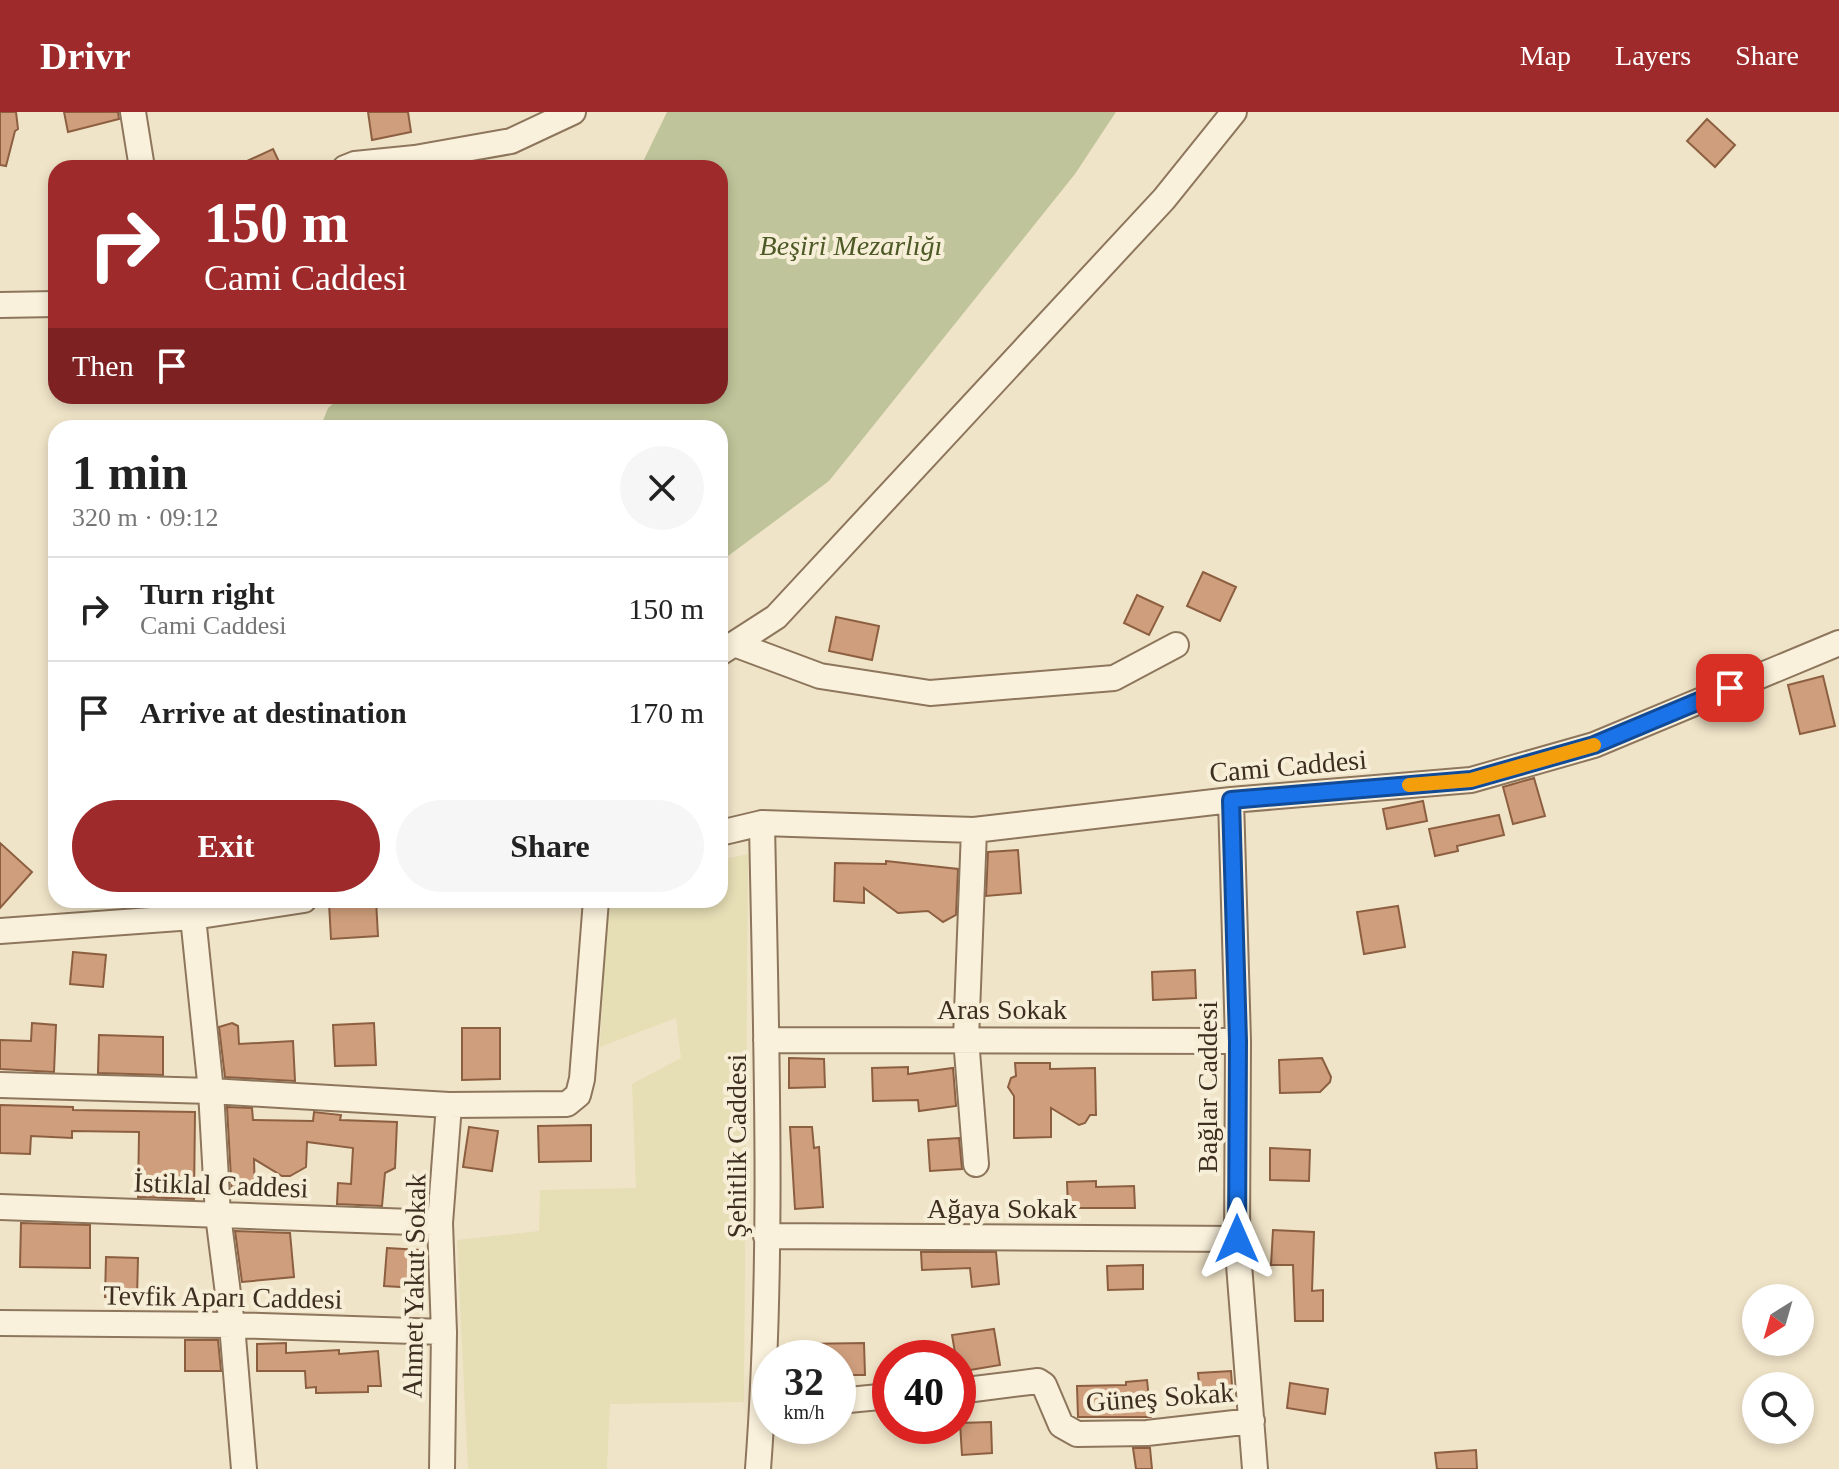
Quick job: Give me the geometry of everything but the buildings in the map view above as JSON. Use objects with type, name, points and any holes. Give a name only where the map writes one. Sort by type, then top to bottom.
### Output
[{"type":"street","points":[[133,112],[141,160]]},
{"type":"street","points":[[395,160],[511,141],[573,112]]},
{"type":"street","points":[[728,648],[776,617],[787,606],[1164,199],[1234,112]]},
{"type":"street","points":[[0,305],[48,304]]},
{"type":"street","name":"Cami Caddesi","points":[[728,831],[762,823],[974,830],[1231,800],[1471,780],[1594,745],[1839,643]]},
{"type":"street","points":[[728,649],[820,676],[930,693],[1114,678],[1176,645]]},
{"type":"street","name":"Bağlar Caddesi","points":[[1231,800],[1238,1041],[1237,1239],[1255,1469]]},
{"type":"street","name":"Şehitlik Caddesi","points":[[762,823],[766,1340]]},
{"type":"street","points":[[974,830],[966,1039],[976,1164]]},
{"type":"street","points":[[0,931],[193,917],[252,908]]},
{"type":"street","points":[[0,1085],[211,1091],[449,1105],[567,1104],[578,1095],[582,1079],[595,908]]},
{"type":"street","points":[[193,917],[211,1091],[218,1215],[232,1325],[244,1469]]},
{"type":"street","name":"Aras Sokak","points":[[766,1040],[1238,1041]]},
{"type":"street","name":"Ahmet Yakut Sokak","points":[[442,1469],[444,1332],[440,1223],[449,1105]]},
{"type":"street","name":"İstiklal Caddesi","points":[[0,1207],[440,1223]]},
{"type":"street","name":"Ağaya Sokak","points":[[766,1236],[1237,1239]]},
{"type":"street","name":"Tevfik Aparı Caddesi","points":[[0,1323],[232,1325],[444,1332]]},
{"type":"street","name":"Güneş Sokak","points":[[976,1389],[1038,1381],[1044,1385],[1061,1425],[1077,1434],[1147,1433],[1252,1421]]},
{"type":"street","name":"Şehitlik Caddesi","points":[[758,1469],[762,1444]]},
{"type":"shaded area","points":[[748,854],[744,1402],[610,1404],[607,1469],[468,1469],[457,1240],[539,1231],[540,1190],[636,1188],[632,1084],[681,1058],[676,1018],[600,1047],[607,908],[728,908],[728,858]]},
{"type":"green space","name":"Beşiri Mezarlığı","points":[[667,112],[1116,112],[1075,174],[829,481],[728,556],[728,420],[323,420],[333,404],[728,404],[728,160],[644,160]]},
{"type":"slow traffic","points":[[1409,785],[1471,780],[1594,745]]},
{"type":"route","points":[[1237,1239],[1238,1041],[1231,800],[1471,780],[1594,745],[1730,688]]}]
